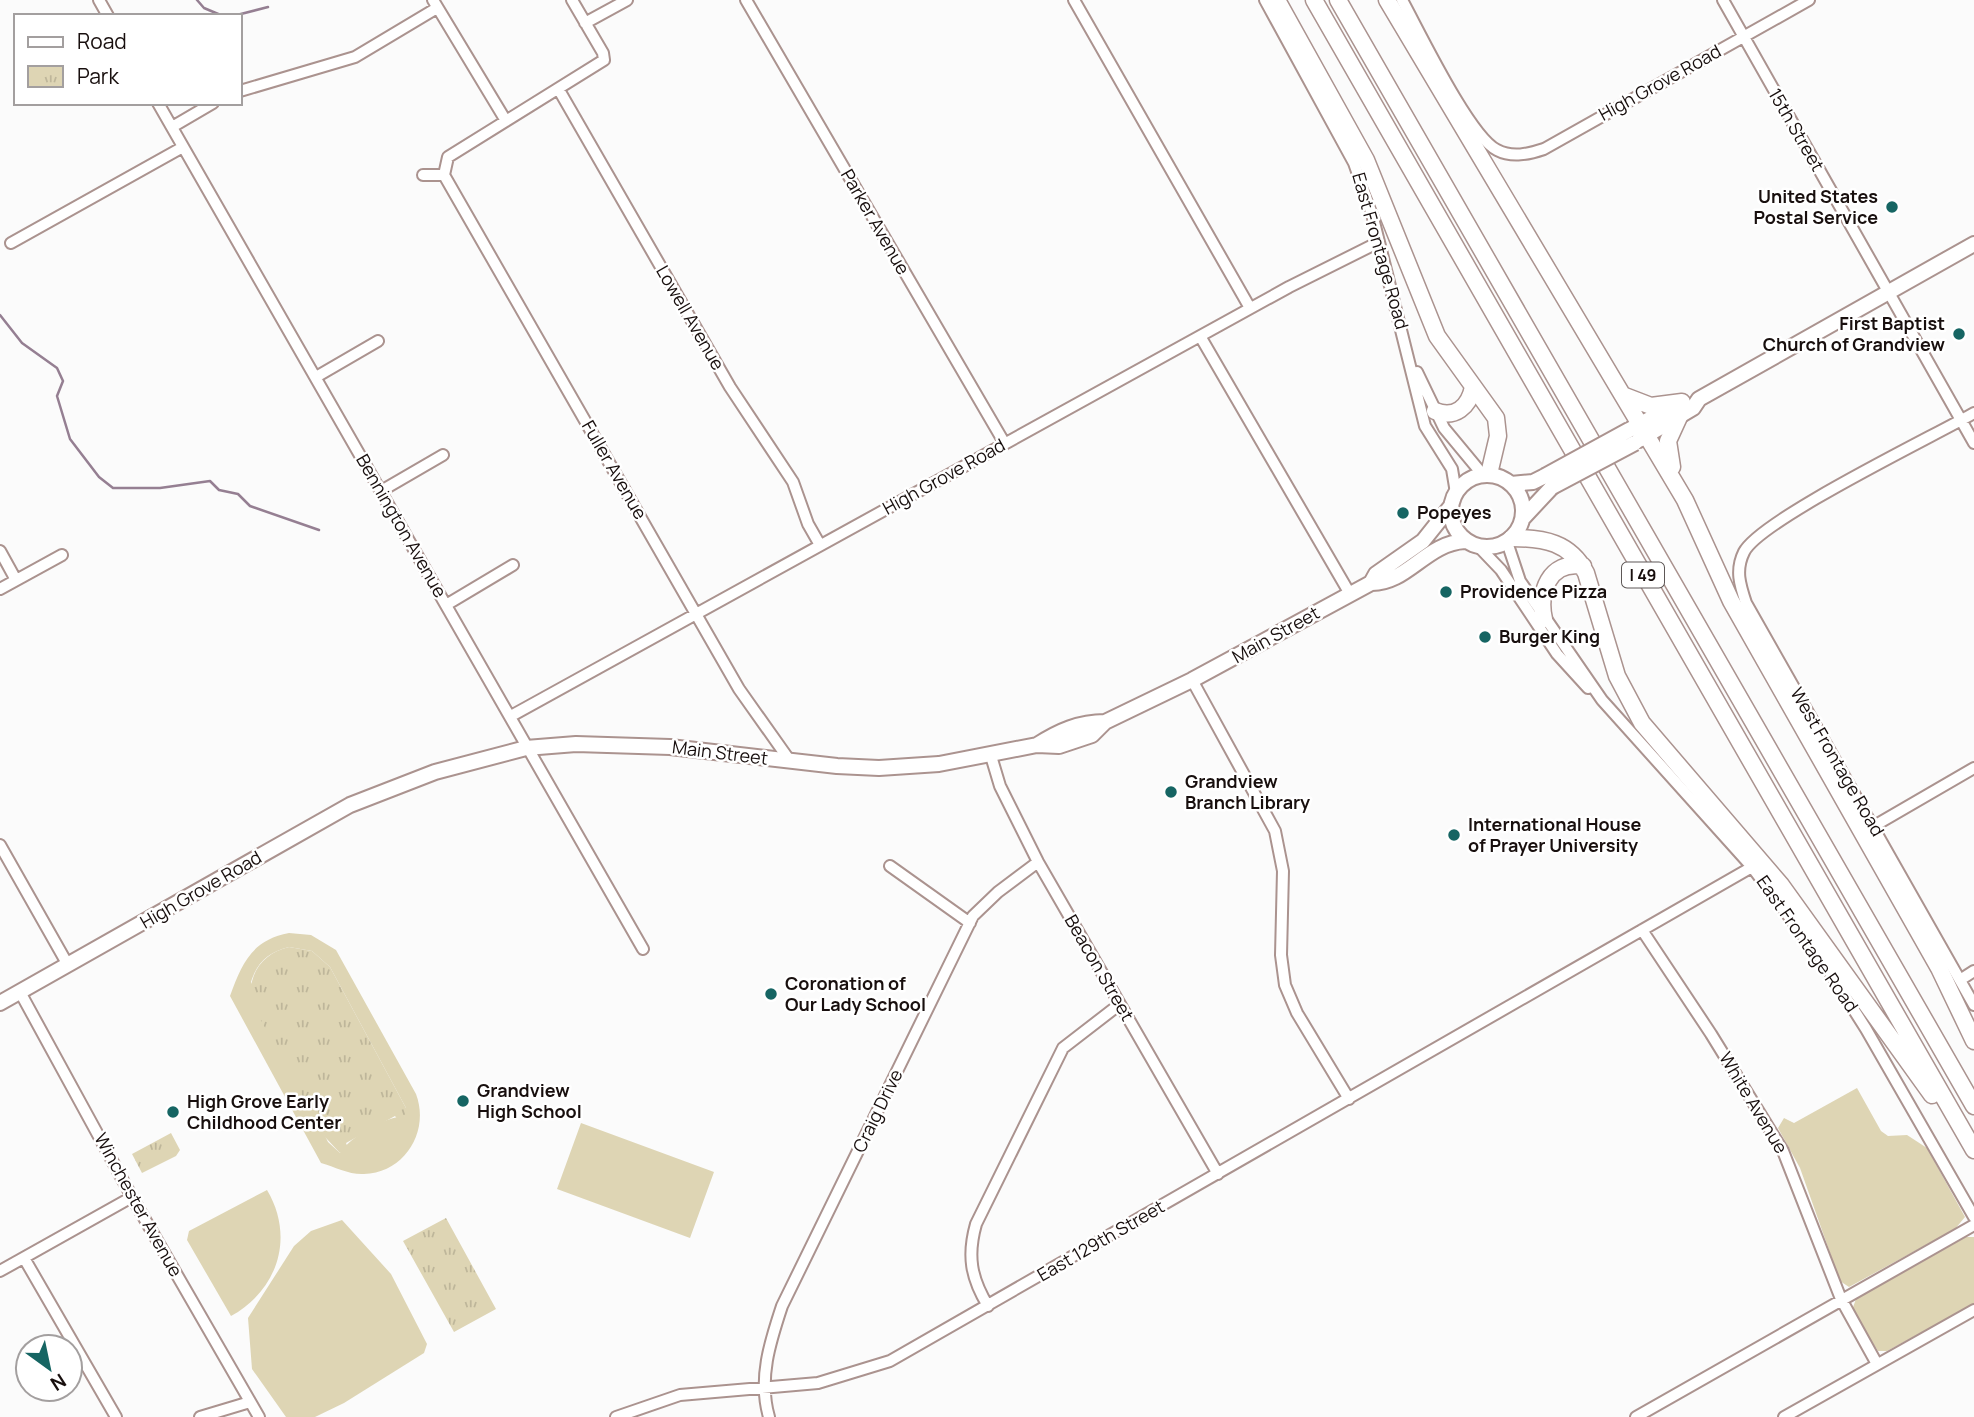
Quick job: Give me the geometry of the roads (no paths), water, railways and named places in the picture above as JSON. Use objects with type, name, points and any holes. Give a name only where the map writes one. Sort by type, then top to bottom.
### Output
[{"type":"highway","points":[[1277,0],[1366,160],[1433,330],[1492,410],[1498,427],[1496,450],[1486,475]]},
{"type":"highway","name":"I 49","points":[[1314,0],[1970,1143]]},
{"type":"highway","name":"I 49","points":[[1338,0],[1974,1106]]},
{"type":"highway","points":[[1387,0],[1554,284],[1625,396],[1638,433],[1672,477],[1731,601],[1938,968],[1974,1041]]},
{"type":"highway","points":[[1435,411],[1447,414],[1458,411],[1468,401],[1473,387]]},
{"type":"highway","points":[[1625,396],[1651,406],[1680,410],[1668,441],[1672,477]]},
{"type":"highway","points":[[1509,540],[1552,541],[1566,548],[1583,566],[1618,676],[1642,723],[1788,893],[1909,1064],[1970,1143]]},
{"type":"highway","points":[[1544,620],[1541,601],[1545,585],[1566,567],[1583,566]]},
{"type":"main road","points":[[1549,482],[1511,484],[1486,475],[1468,481],[1454,499],[1453,525],[1472,544],[1496,547],[1509,540],[1549,482],[1680,410],[1693,408],[1699,400],[1974,244]]},
{"type":"main road","points":[[1511,484],[1522,500],[1524,517]]},
{"type":"main road","name":"Main Street","points":[[1371,583],[1376,574],[1423,541],[1454,499]]},
{"type":"main road","name":"Main Street","points":[[405,783],[526,748],[628,744],[879,768],[932,765],[991,756],[1037,745],[1059,746],[1091,735],[1105,722],[1192,680],[1371,583],[1391,579],[1438,546],[1472,544]]},
{"type":"main road","name":"High Grove Road","points":[[0,1003],[350,806],[405,783]]},
{"type":"street","points":[[423,176],[444,175],[448,157],[604,60],[603,53],[572,0]]},
{"type":"street","points":[[585,23],[627,0]]},
{"type":"street","name":"Parker Avenue","points":[[746,0],[1005,443]]},
{"type":"street","points":[[1074,0],[1250,308]]},
{"type":"street","name":"East Frontage Road","points":[[1265,0],[1343,139],[1366,194],[1425,426],[1452,469],[1454,499]]},
{"type":"street","name":"High Grove Road","points":[[1402,0],[1479,134],[1493,148],[1508,154],[1544,149],[1809,0]]},
{"type":"street","name":"15th Street","points":[[1723,0],[1974,443]]},
{"type":"street","points":[[242,90],[355,57],[435,4],[506,121]]},
{"type":"street","name":"Lowell Avenue","points":[[559,90],[730,387],[793,482],[808,524],[820,545]]},
{"type":"street","name":"Bennington Avenue","points":[[159,105],[643,949]]},
{"type":"street","points":[[172,127],[210,105]]},
{"type":"street","points":[[11,243],[183,146]]},
{"type":"street","name":"Fuller Avenue","points":[[444,175],[739,689],[790,761]]},
{"type":"street","name":"High Grove Road","points":[[511,716],[1250,308],[1379,242]]},
{"type":"street","points":[[1200,336],[1350,594]]},
{"type":"street","points":[[316,377],[378,341]]},
{"type":"street","name":"East Frontage Road","points":[[1409,357],[1435,411],[1455,444],[1486,475]]},
{"type":"street","name":"West Frontage Road","points":[[1974,413],[1819,497],[1760,533],[1744,551],[1737,578],[1746,603],[1974,1005]]},
{"type":"street","points":[[381,491],[443,454]]},
{"type":"street","name":"East Frontage Road","points":[[1509,540],[1515,570],[1544,620],[1602,700]]},
{"type":"street","name":"East Frontage Road","points":[[1472,544],[1500,570],[1557,654],[1602,700],[1752,867],[1807,939],[1850,1004],[1974,1217]]},
{"type":"street","points":[[0,551],[16,580]]},
{"type":"street","points":[[0,589],[62,555]]},
{"type":"street","points":[[446,605],[513,565]]},
{"type":"street","points":[[1192,680],[1275,831],[1283,871],[1281,955],[1285,985],[1297,1013],[1349,1100]]},
{"type":"street","name":"Beacon Street","points":[[991,756],[1000,786],[1038,862],[1218,1174]]},
{"type":"street","points":[[1874,826],[1974,768]]},
{"type":"street","points":[[0,845],[68,965]]},
{"type":"street","name":"Craig Drive","points":[[769,1417],[764,1388],[768,1348],[782,1306],[970,923],[998,892],[1038,862]]},
{"type":"street","points":[[890,866],[970,923]]},
{"type":"street","name":"East 129th Street","points":[[616,1417],[680,1395],[818,1383],[868,1370],[890,1361],[1752,867]]},
{"type":"street","name":"White Avenue","points":[[1642,930],[1783,1151],[1841,1299],[1877,1364]]},
{"type":"street","points":[[1960,980],[1974,971]]},
{"type":"street","name":"Winchester Avenue","points":[[20,992],[132,1197],[259,1417]]},
{"type":"street","points":[[988,1306],[976,1285],[970,1265],[970,1244],[976,1224],[1063,1048],[1120,1003]]},
{"type":"street","points":[[0,1272],[132,1197]]},
{"type":"street","points":[[1636,1417],[1974,1225]]},
{"type":"street","points":[[24,1258],[116,1417]]},
{"type":"street","points":[[1784,1417],[1974,1310]]},
{"type":"street","points":[[200,1417],[250,1402]]},
{"type":"waterway","points":[[197,0],[204,8],[218,14]]},
{"type":"waterway","points":[[241,14],[268,7]]},
{"type":"waterway","points":[[0,315],[22,343],[57,368],[63,381],[57,396],[70,439],[99,477],[113,488],[160,488],[210,481],[219,490],[238,494],[250,506],[319,530]]},
{"type":"place","name":"United States Postal Service","points":[[1892,207]]},
{"type":"place","name":"First Baptist Church of Grandview","points":[[1959,334]]},
{"type":"place","name":"Popeyes","points":[[1403,513]]},
{"type":"place","name":"Providence Pizza","points":[[1446,592]]},
{"type":"place","name":"Burger King","points":[[1485,637]]},
{"type":"place","name":"Grandview Branch Library","points":[[1171,792]]},
{"type":"place","name":"International House of Prayer University","points":[[1454,835]]},
{"type":"place","name":"Coronation of Our Lady School","points":[[771,994]]},
{"type":"place","name":"Grandview High School","points":[[463,1101]]},
{"type":"place","name":"High Grove Early Childhood Center","points":[[173,1112]]}]
